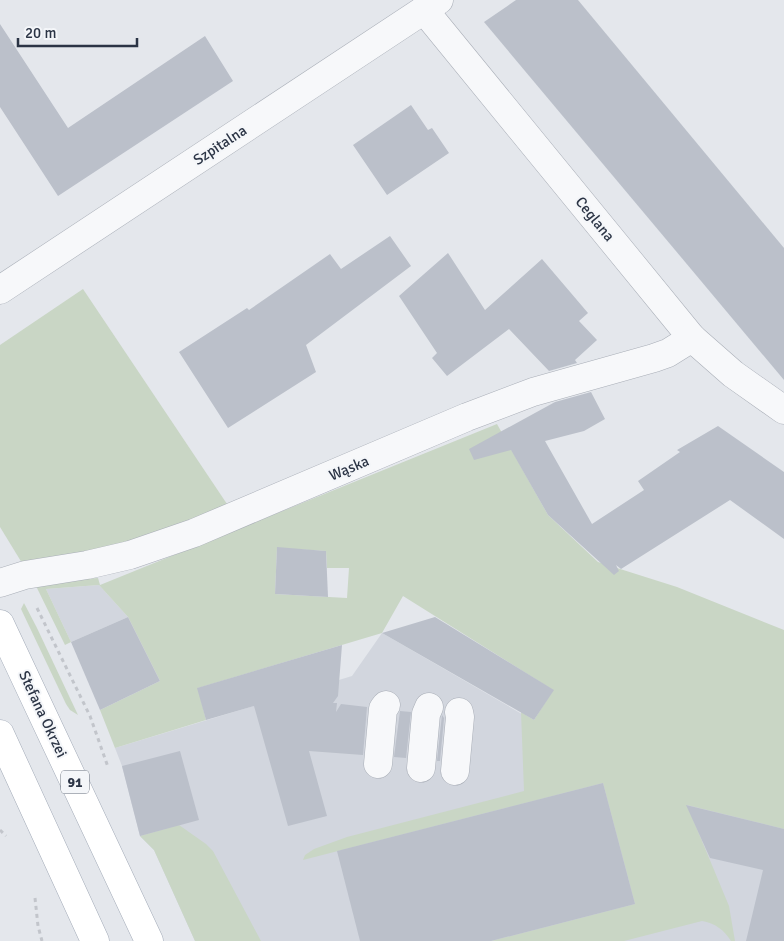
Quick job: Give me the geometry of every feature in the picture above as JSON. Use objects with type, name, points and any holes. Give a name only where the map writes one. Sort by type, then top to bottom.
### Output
[{"type":"main road","name":"Stefana Okrzei","points":[[0,624],[149,941]]},
{"type":"main road","points":[[0,734],[95,941]]},
{"type":"street","name":"Szpitalna","points":[[0,290],[432,5]]},
{"type":"street","name":"Ceglana","points":[[432,5],[692,338],[733,374],[784,410]]},
{"type":"street","name":"Wąska","points":[[0,583],[24,575],[88,565],[130,555],[194,533],[467,417],[533,392],[654,358],[668,353],[692,338]]},
{"type":"street","points":[[378,764],[383,710],[386,705]]},
{"type":"street","points":[[421,768],[428,707]]},
{"type":"street","points":[[455,771],[459,712]]},
{"type":"path","points":[[36,605],[90,716]]},
{"type":"path","points":[[0,830],[10,839]]},
{"type":"path","points":[[33,890],[42,941]]},
{"type":"shaded area","points":[[99,585],[128,617],[71,642],[46,589]]},
{"type":"shaded area","points":[[382,633],[534,721],[784,828],[784,941],[195,941],[154,850],[140,836],[122,766],[115,748],[352,676]]},
{"type":"green space","points":[[83,289],[227,504],[180,527],[90,551],[22,563],[0,527],[0,345]]},
{"type":"green space","points":[[497,424],[548,515],[598,562],[677,587],[784,630],[784,829],[687,805],[729,906],[735,941],[731,941],[715,925],[702,921],[624,941],[491,941],[635,904],[603,783],[303,860],[305,855],[314,849],[347,837],[524,791],[521,712],[534,720],[553,690],[403,596],[382,633],[198,688],[206,720],[115,748],[100,710],[160,681],[128,617],[99,585],[46,589],[71,642],[65,645],[36,586],[44,581],[98,578],[100,585]],"holes":[[[277,548],[326,551],[327,568],[349,568],[347,598],[275,594]]]},
{"type":"green space","points":[[24,603],[78,715],[70,710],[66,704],[21,609]]},
{"type":"green space","points":[[179,825],[213,851],[261,941],[195,941],[154,850],[140,836]]},
{"type":"building","points":[[516,0],[578,0],[784,248],[784,380],[484,22]]},
{"type":"building","points":[[0,24],[68,128],[205,36],[233,81],[58,196],[0,107]]},
{"type":"building","points":[[411,105],[428,130],[432,128],[449,153],[387,195],[353,145]]},
{"type":"building","points":[[390,236],[411,266],[306,345],[316,372],[228,428],[179,352],[247,308],[249,310],[330,254],[341,269]]},
{"type":"building","points":[[448,253],[485,310],[542,259],[588,313],[579,321],[597,340],[575,360],[577,363],[549,371],[509,329],[447,376],[432,358],[437,353],[399,296]]},
{"type":"building","points":[[591,392],[605,419],[584,431],[545,441],[592,524],[644,490],[638,481],[680,452],[677,450],[718,426],[784,472],[784,539],[730,500],[621,569],[616,565],[619,571],[614,575],[548,515],[511,450],[474,460],[469,449],[555,402]]},
{"type":"building","points":[[277,547],[326,551],[328,597],[275,594]]},
{"type":"building","points":[[128,617],[160,681],[100,710],[71,642]]},
{"type":"building","points":[[435,617],[554,690],[534,720],[382,633]]},
{"type":"building","points":[[342,645],[338,696],[333,703],[337,703],[336,712],[341,704],[367,707],[363,755],[309,751],[327,816],[288,826],[254,706],[206,720],[197,688]]},
{"type":"building","points":[[400,711],[411,712],[406,758],[394,757]]},
{"type":"building","points":[[442,715],[444,718],[440,761],[437,761]]},
{"type":"building","points":[[180,751],[199,820],[140,836],[122,766]]},
{"type":"building","points":[[603,783],[635,904],[491,941],[360,941],[337,851]]},
{"type":"building","points":[[686,805],[784,829],[784,941],[746,941],[763,870],[710,858]]}]
